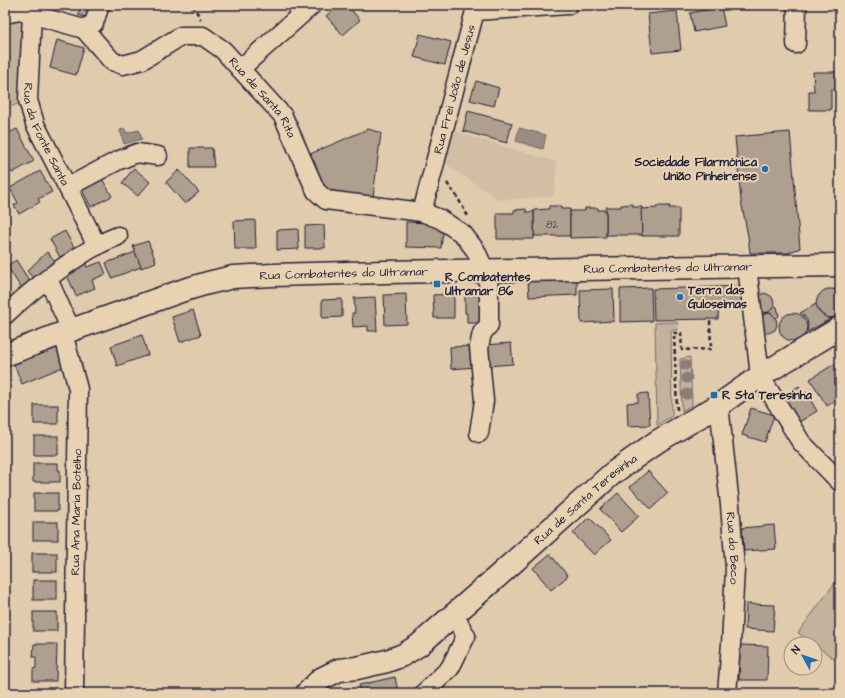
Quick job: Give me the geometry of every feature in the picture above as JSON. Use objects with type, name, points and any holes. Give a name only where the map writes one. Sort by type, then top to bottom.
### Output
[{"type":"main road","name":"Rua Combatentes do Ultramar","points":[[6,353],[184,290],[233,277],[385,272],[840,265]]},
{"type":"main road","name":"Rua de Santa Teresinha","points":[[307,693],[321,679],[339,670],[379,663],[403,655],[419,645],[613,472],[658,441],[719,405],[760,376],[840,328]]},
{"type":"street","points":[[5,14],[20,11],[84,29],[94,23],[100,5]]},
{"type":"street","points":[[240,69],[312,5]]},
{"type":"street","name":"Rua Frei João de Jesus","points":[[422,212],[472,8],[568,5]]},
{"type":"street","points":[[796,44],[797,5]]},
{"type":"street","name":"Rua da Fonte Santa","points":[[32,14],[28,100],[35,124],[97,246]]},
{"type":"street","name":"Rua de Santa Rita","points":[[84,29],[112,61],[123,65],[142,60],[181,36],[203,36],[223,50],[283,116],[316,191],[326,200],[422,212],[440,219],[463,234],[476,251],[485,271],[489,287],[489,325],[482,334],[479,346],[484,401],[478,433]]},
{"type":"street","points":[[68,187],[117,161],[137,153],[158,156]]},
{"type":"street","points":[[5,315],[60,269],[97,246],[118,236]]},
{"type":"street","points":[[747,266],[760,376],[801,442],[840,482]]},
{"type":"street","name":"Rua Ana Maria Botelho","points":[[48,279],[67,332],[78,389],[74,693]]},
{"type":"street","name":"Rua do Beco","points":[[719,405],[730,505],[735,569],[727,693]]},
{"type":"street","points":[[424,693],[450,668],[466,636],[454,615]]},
{"type":"path","points":[[432,171],[441,174],[450,189],[456,195],[470,220]]},
{"type":"path","points":[[678,429],[674,333],[681,333],[682,350],[711,349],[710,321]]},
{"type":"shaded area","points":[[5,14],[32,14],[28,100],[5,109]]},
{"type":"shaded area","points":[[519,128],[546,135],[543,149],[516,141]]},
{"type":"shaded area","points":[[125,129],[126,133],[139,130],[142,139],[124,144],[120,130]]},
{"type":"shaded area","points":[[453,131],[557,162],[554,196],[499,200],[443,162]]},
{"type":"shaded area","points":[[677,322],[678,330],[671,330],[672,416],[657,425],[655,323]]},
{"type":"shaded area","points":[[690,357],[692,405],[682,411],[680,359]]},
{"type":"shaded area","points":[[840,576],[840,663],[823,651],[823,636],[802,636],[798,633]]},
{"type":"building","points":[[81,5],[97,5],[93,19],[78,15]]},
{"type":"building","points":[[338,5],[347,5],[360,20],[343,35],[326,16]]},
{"type":"building","points":[[721,7],[725,26],[694,32],[690,13]]},
{"type":"building","points":[[677,11],[681,50],[652,53],[648,14]]},
{"type":"building","points":[[420,34],[451,42],[445,65],[414,57]]},
{"type":"building","points":[[57,40],[84,48],[76,75],[50,68]]},
{"type":"building","points":[[813,72],[840,72],[840,89],[831,89],[831,110],[809,110],[809,91],[814,91]]},
{"type":"building","points":[[476,81],[499,88],[494,106],[470,100]]},
{"type":"building","points":[[468,111],[512,123],[507,143],[463,131]]},
{"type":"building","points":[[17,129],[34,161],[12,173],[7,163],[5,164],[5,135]]},
{"type":"building","points":[[368,129],[381,133],[373,197],[326,190],[310,154]]},
{"type":"building","name":"Sociedade Filarmónica União Pinheirense","points":[[790,132],[800,248],[788,253],[750,253],[741,201],[735,137]]},
{"type":"building","points":[[190,148],[212,148],[214,167],[190,167]]},
{"type":"building","points":[[134,168],[150,182],[138,196],[122,183]]},
{"type":"building","points":[[179,170],[199,192],[185,204],[166,182]]},
{"type":"building","points":[[40,171],[52,192],[38,199],[40,202],[19,214],[14,205],[18,203],[10,188]]},
{"type":"building","points":[[101,177],[112,196],[91,207],[81,188]]},
{"type":"building","points":[[633,204],[633,207],[642,207],[642,235],[606,235],[606,207],[621,207],[621,205]]},
{"type":"building","points":[[549,206],[561,206],[561,209],[570,209],[570,236],[534,236],[534,210],[549,209]]},
{"type":"building","points":[[657,206],[679,208],[679,236],[642,236],[641,209],[657,208]]},
{"type":"building","points":[[585,208],[598,208],[598,210],[606,210],[606,237],[570,238],[570,211],[585,211]]},
{"type":"building","points":[[526,209],[526,212],[534,212],[534,239],[497,239],[497,213],[514,213],[514,210]]},
{"type":"building","points":[[255,220],[256,249],[235,249],[234,221]]},
{"type":"building","points":[[406,222],[430,223],[443,232],[441,248],[406,247]]},
{"type":"building","points":[[324,225],[325,248],[305,248],[305,226]]},
{"type":"building","points":[[298,229],[299,249],[277,250],[277,230]]},
{"type":"building","points":[[65,231],[76,251],[62,261],[50,239]]},
{"type":"building","points":[[148,241],[156,262],[141,268],[133,246]]},
{"type":"building","points":[[47,252],[58,264],[37,283],[27,271]]},
{"type":"building","points":[[135,252],[141,267],[112,278],[106,263]]},
{"type":"building","points":[[16,260],[32,285],[23,291],[7,266]]},
{"type":"building","points":[[84,260],[87,267],[101,262],[106,274],[92,280],[95,288],[76,296],[67,275],[75,272],[73,268]]},
{"type":"building","points":[[577,279],[577,295],[529,297],[528,280]]},
{"type":"building","points":[[743,286],[744,307],[719,306],[718,319],[654,320],[653,289]]},
{"type":"building","points":[[651,288],[652,321],[620,322],[620,289]]},
{"type":"building","points":[[613,289],[614,321],[581,323],[580,290]]},
{"type":"building","points":[[827,289],[837,290],[840,292],[840,315],[836,317],[827,318],[819,312],[817,308],[816,304],[819,295]]},
{"type":"building","points":[[486,293],[487,323],[467,323],[467,313],[465,313],[465,294]]},
{"type":"building","points":[[765,293],[771,296],[774,305],[769,312],[762,313],[759,311],[759,295]]},
{"type":"building","points":[[406,294],[407,324],[385,325],[384,295]]},
{"type":"building","points":[[454,294],[454,318],[434,318],[433,295]]},
{"type":"building","points":[[375,297],[377,331],[368,331],[368,326],[353,327],[352,313],[355,313],[354,298]]},
{"type":"building","points":[[342,299],[342,317],[322,318],[322,300]]},
{"type":"building","points":[[816,304],[819,312],[827,318],[832,318],[807,332],[807,320],[800,313]]},
{"type":"building","points":[[774,305],[777,307],[779,316],[776,318],[769,313],[760,317],[759,311],[765,313],[769,312]]},
{"type":"building","points":[[193,310],[201,335],[180,342],[172,317]]},
{"type":"building","points":[[769,313],[776,318],[777,325],[775,330],[765,333],[762,331],[760,317]]},
{"type":"building","points":[[793,313],[799,314],[803,317],[806,321],[806,333],[803,337],[799,340],[793,341],[787,340],[783,337],[780,333],[779,327],[780,321],[783,317],[787,314]]},
{"type":"building","points":[[142,335],[148,355],[117,366],[111,346]]},
{"type":"building","points":[[511,343],[513,364],[487,366],[486,345]]},
{"type":"building","points":[[56,346],[65,366],[22,384],[14,364]]},
{"type":"building","points":[[474,346],[476,367],[451,369],[450,347]]},
{"type":"building","points":[[836,363],[840,369],[840,398],[827,406],[810,379]]},
{"type":"building","points":[[799,386],[804,394],[806,392],[817,411],[799,422],[783,396]]},
{"type":"building","points":[[648,393],[650,425],[628,426],[627,403],[638,402],[638,394]]},
{"type":"building","points":[[34,405],[58,405],[58,424],[34,424]]},
{"type":"building","points":[[751,408],[774,415],[765,442],[742,435]]},
{"type":"building","points":[[34,436],[58,436],[58,455],[34,455]]},
{"type":"building","points":[[33,463],[58,463],[58,470],[60,470],[60,482],[33,482]]},
{"type":"building","points":[[648,471],[668,493],[651,509],[630,487]]},
{"type":"building","points":[[34,493],[58,493],[58,511],[34,511]]},
{"type":"building","points":[[618,493],[639,516],[621,532],[600,509]]},
{"type":"building","points":[[589,517],[611,540],[594,555],[573,533]]},
{"type":"building","points":[[33,522],[58,522],[58,540],[33,540]]},
{"type":"building","points":[[774,525],[776,549],[744,551],[742,528]]},
{"type":"building","points":[[32,553],[57,553],[57,572],[32,572]]},
{"type":"building","points":[[550,554],[568,576],[551,590],[533,568]]},
{"type":"building","points":[[33,580],[57,580],[57,600],[33,600]]},
{"type":"building","points":[[746,604],[775,605],[773,631],[745,629]]},
{"type":"building","points":[[33,612],[57,612],[57,631],[33,631]]},
{"type":"building","points":[[34,644],[57,644],[56,681],[33,681],[33,669],[36,668],[36,657],[33,657]]},
{"type":"building","points":[[740,645],[768,646],[767,680],[739,680]]},
{"type":"building","points":[[395,677],[398,693],[361,693],[359,685]]},
{"type":"place","name":"Sociedade Filarmónica União Pinheirense","points":[[765,169]]},
{"type":"place","name":"R Combatentes Ultramar 86","points":[[437,284]]},
{"type":"place","name":"Terra das Guloseimas","points":[[680,297]]},
{"type":"place","name":"R Sta Teresinha","points":[[714,395]]}]
